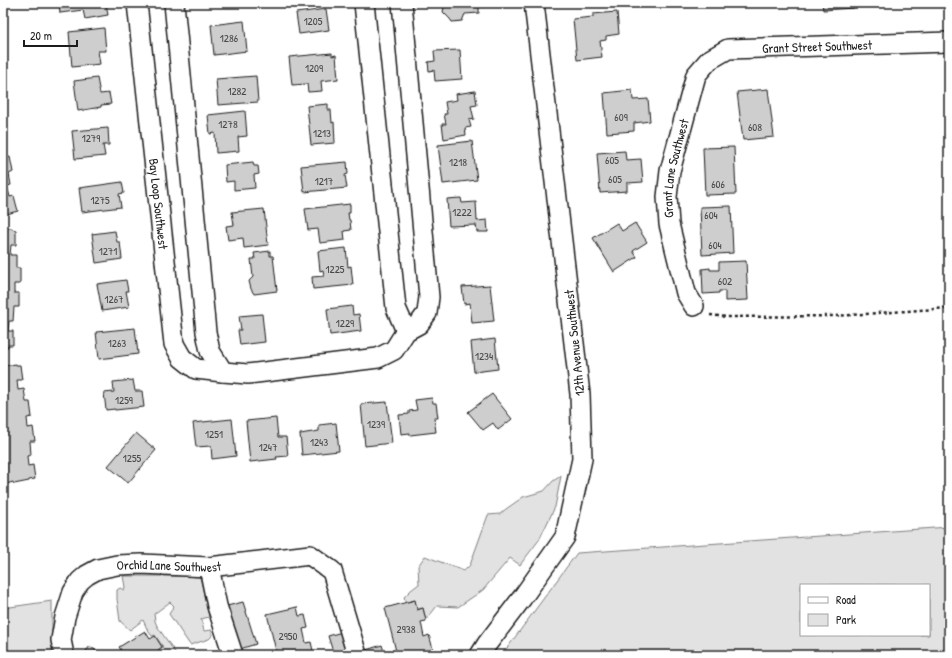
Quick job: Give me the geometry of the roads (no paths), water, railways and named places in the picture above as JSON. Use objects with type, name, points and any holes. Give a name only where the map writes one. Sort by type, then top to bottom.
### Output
[{"type":"street","name":"Bay Loop Southwest","points":[[137,3],[174,344],[182,358],[196,369],[248,374],[378,358],[394,350],[406,331],[419,324],[427,313],[429,296],[402,3]]},
{"type":"street","points":[[174,3],[206,332],[210,351],[223,372]]},
{"type":"street","points":[[364,3],[396,308],[406,331]]},
{"type":"street","name":"12th Avenue Southwest","points":[[480,655],[565,537],[582,459],[580,394],[534,3]]},
{"type":"street","name":"Grant Street Southwest","points":[[696,75],[709,60],[728,49],[949,42]]},
{"type":"street","name":"Grant Lane Southwest","points":[[694,306],[686,293],[669,224],[667,197],[670,171],[696,75]]},
{"type":"street","name":"Orchid Lane Southwest","points":[[64,655],[61,640],[65,617],[73,592],[80,581],[98,569],[141,564],[209,567],[310,555],[332,571],[357,655]]},
{"type":"street","points":[[209,567],[217,606],[233,655]]}]
